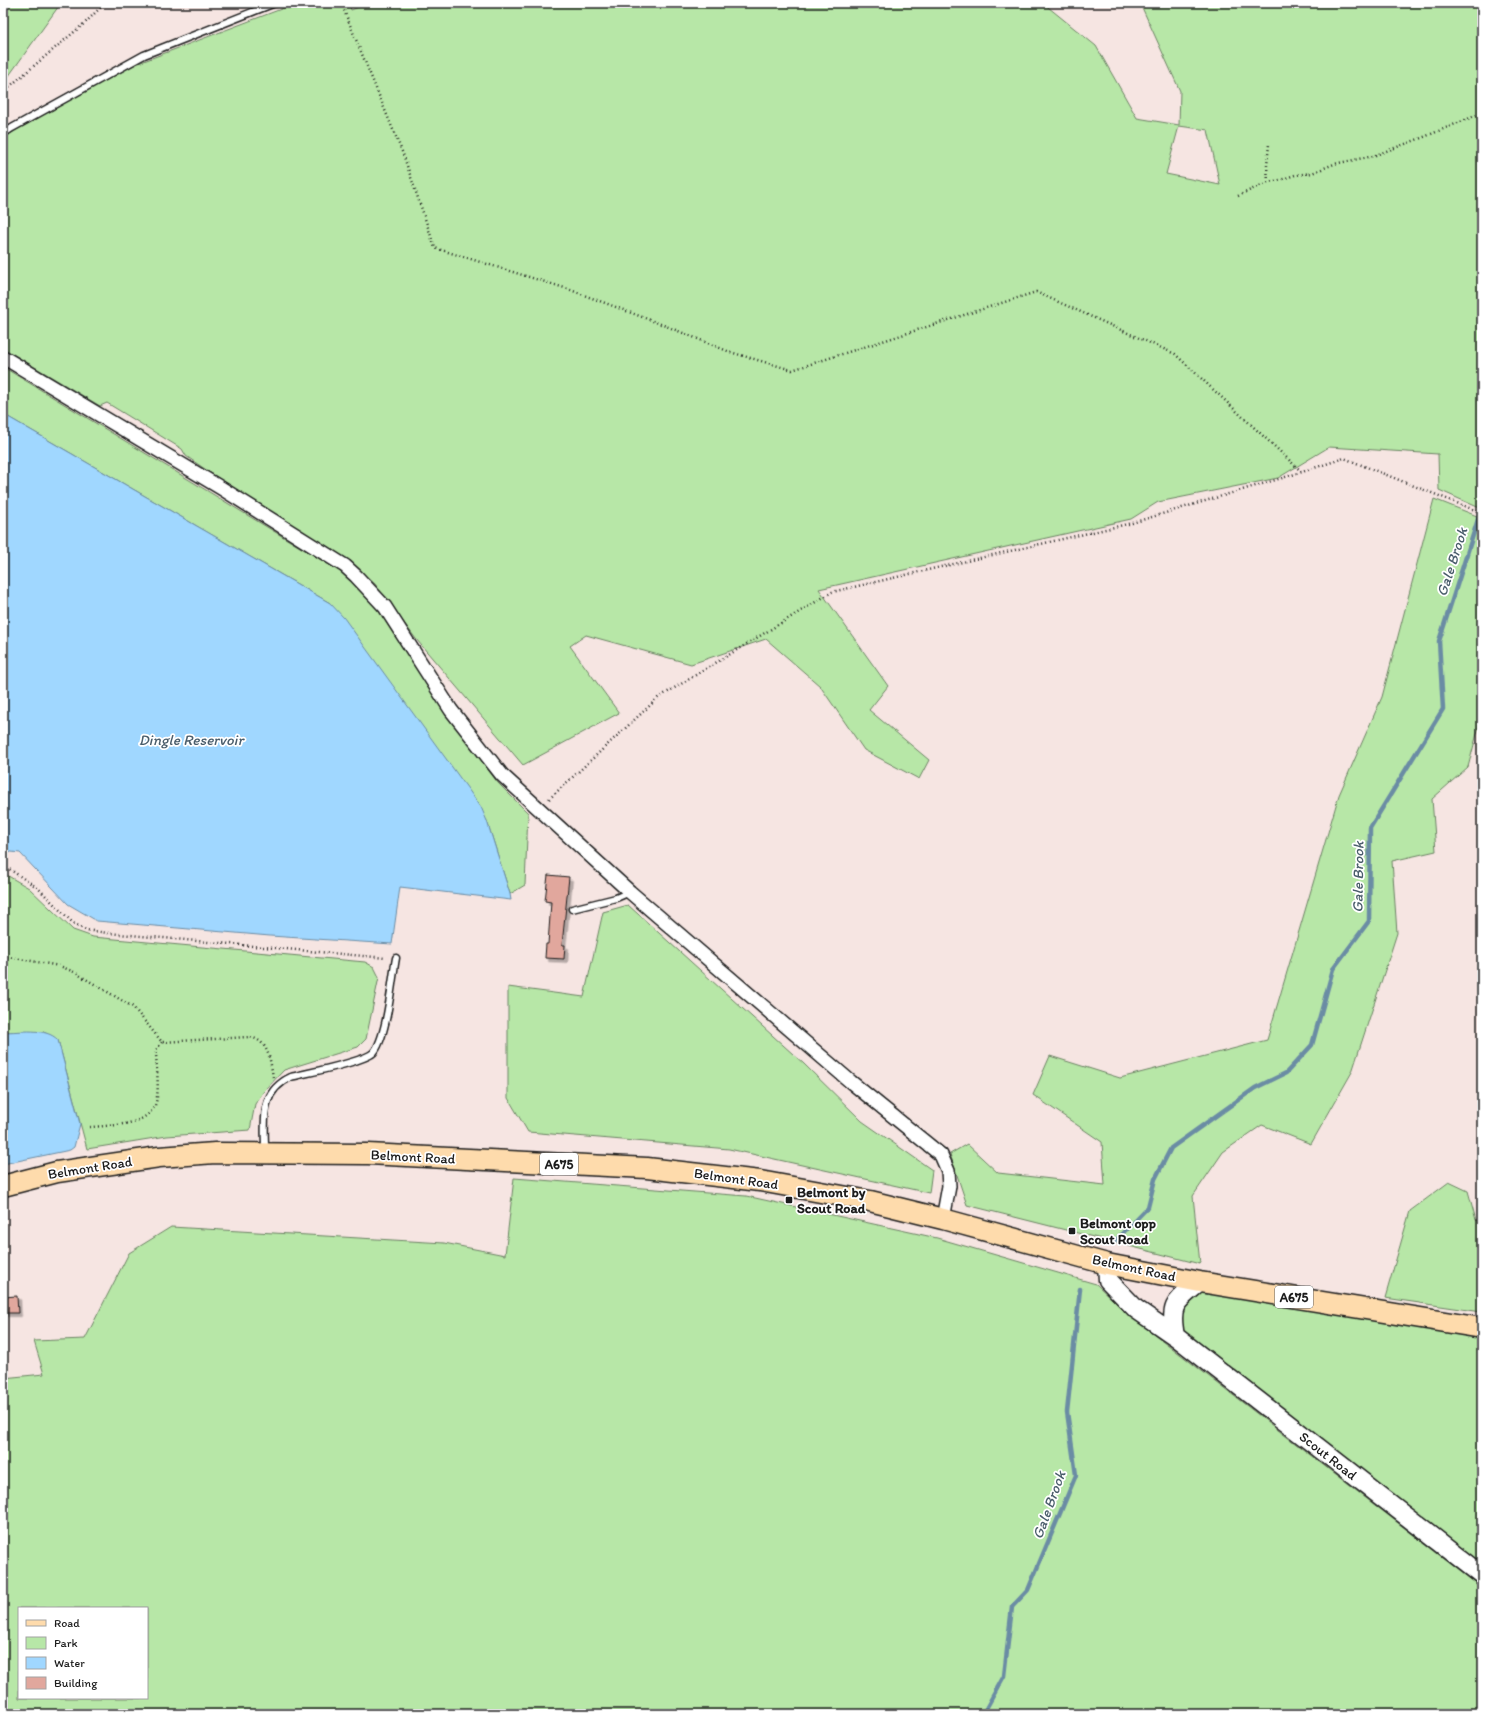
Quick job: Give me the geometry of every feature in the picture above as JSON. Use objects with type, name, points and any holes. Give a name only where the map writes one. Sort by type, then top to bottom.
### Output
[{"type":"main road","name":"Belmont Road","points":[[3,1186],[57,1172],[159,1157],[215,1153],[368,1154],[647,1168],[760,1181],[870,1201],[943,1219],[1107,1264],[1200,1282],[1482,1328]]},
{"type":"street","points":[[3,357],[221,488],[345,566],[356,576],[385,607],[451,710],[502,775],[630,892],[852,1082],[941,1154],[948,1171],[949,1186],[943,1219]]},
{"type":"street","name":"Scout Road","points":[[1107,1264],[1108,1280],[1136,1309],[1175,1336],[1482,1575]]},
{"type":"street","points":[[1175,1336],[1172,1313],[1175,1305],[1200,1282]]},
{"type":"lane","points":[[3,134],[144,56],[275,3]]},
{"type":"lane","points":[[572,909],[616,898],[630,892]]},
{"type":"lane","points":[[265,1154],[265,1109],[269,1097],[281,1081],[291,1077],[362,1059],[373,1053],[379,1042],[384,1025],[396,958]]},
{"type":"path","points":[[3,92],[86,22],[105,3]]},
{"type":"path","points":[[341,3],[403,154],[435,248],[568,290],[666,326],[730,352],[792,370],[1036,292],[1175,354],[1302,472]]},
{"type":"path","points":[[1238,196],[1268,182],[1295,175],[1312,173],[1334,164],[1373,156],[1482,113]]},
{"type":"path","points":[[1268,182],[1267,166],[1269,144]]},
{"type":"path","points":[[540,810],[658,698],[832,592],[1132,523],[1344,458],[1482,513]]},
{"type":"path","points":[[3,865],[38,888],[73,923],[86,930],[108,934],[396,958]]},
{"type":"path","points":[[3,956],[60,966],[74,972],[133,1007],[162,1042]]},
{"type":"path","points":[[90,1128],[136,1121],[152,1110],[157,1096],[156,1050],[162,1042],[249,1037],[257,1038],[264,1044],[270,1056],[275,1088]]},
{"type":"green space","points":[[3,3],[61,3],[3,84]]},
{"type":"green space","points":[[297,3],[349,3],[351,10],[369,3],[1043,3],[1096,46],[1137,118],[1179,125],[1180,91],[1140,3],[1482,3],[1482,509],[1439,490],[1438,454],[1329,447],[1278,478],[1158,502],[1131,519],[819,589],[888,686],[869,710],[929,760],[919,779],[864,750],[820,686],[766,639],[691,664],[586,635],[570,646],[619,713],[523,765],[416,639],[375,584],[351,563],[215,476],[186,456],[182,449],[107,403],[100,406],[3,348],[3,138],[50,110],[136,64]],"holes":[[[1179,126],[1208,130],[1220,185],[1166,174]]]},
{"type":"green space","points":[[3,367],[351,578],[374,604],[443,709],[498,783],[528,813],[525,885],[510,894],[487,821],[330,603],[3,414]]},
{"type":"green space","points":[[1434,499],[1482,518],[1482,715],[1468,767],[1432,799],[1436,851],[1392,861],[1397,933],[1352,1072],[1311,1144],[1262,1125],[1223,1152],[1193,1196],[1200,1264],[967,1205],[950,1154],[967,1144],[998,1173],[1105,1185],[1102,1142],[1033,1095],[1050,1056],[1120,1078],[1267,1040],[1339,795],[1382,697]]},
{"type":"green space","points":[[3,873],[29,888],[73,930],[93,937],[365,962],[374,967],[379,977],[366,1039],[358,1047],[284,1070],[264,1091],[255,1104],[250,1130],[167,1136],[87,1149],[58,1040],[44,1032],[3,1032]]},
{"type":"green space","points":[[628,905],[804,1064],[862,1121],[932,1170],[929,1193],[729,1149],[528,1132],[508,1098],[508,987],[584,997],[603,912]]},
{"type":"green space","points":[[514,1178],[746,1196],[937,1238],[1096,1284],[1127,1313],[1482,1588],[1482,1714],[3,1714],[3,1378],[44,1374],[34,1341],[85,1339],[129,1253],[171,1227],[444,1243],[505,1255]]},
{"type":"green space","points":[[1449,1182],[1468,1191],[1476,1220],[1482,1225],[1482,1312],[1385,1298],[1410,1211]]},
{"type":"green space","points":[[1200,1282],[1482,1328],[1482,1585],[1175,1336],[1183,1304]]},
{"type":"water","name":"Dingle Reservoir","points":[[3,414],[330,603],[344,618],[481,807],[487,821],[511,900],[400,887],[392,944],[270,936],[97,921],[68,904],[20,853],[3,851]]},
{"type":"water","points":[[32,1031],[47,1033],[58,1040],[80,1124],[74,1147],[70,1150],[3,1164],[3,1032]]},
{"type":"building","points":[[548,875],[569,877],[562,945],[565,945],[564,959],[545,958],[546,944],[548,944],[551,902],[545,901]]},
{"type":"building","points":[[17,1296],[18,1313],[3,1313],[3,1297]]},
{"type":"waterway","name":"Gale Brook","points":[[1115,1241],[1148,1207],[1155,1179],[1171,1148],[1255,1088],[1286,1073],[1312,1045],[1333,969],[1369,921],[1370,828],[1443,709],[1439,641],[1482,507]]},
{"type":"waterway","name":"Gale Brook","points":[[983,1714],[1004,1676],[1012,1607],[1028,1590],[1076,1475],[1067,1412],[1080,1289]]},
{"type":"place","name":"Belmont by Scout Road","points":[[789,1200]]},
{"type":"place","name":"Belmont opp Scout Road","points":[[1072,1231]]}]
